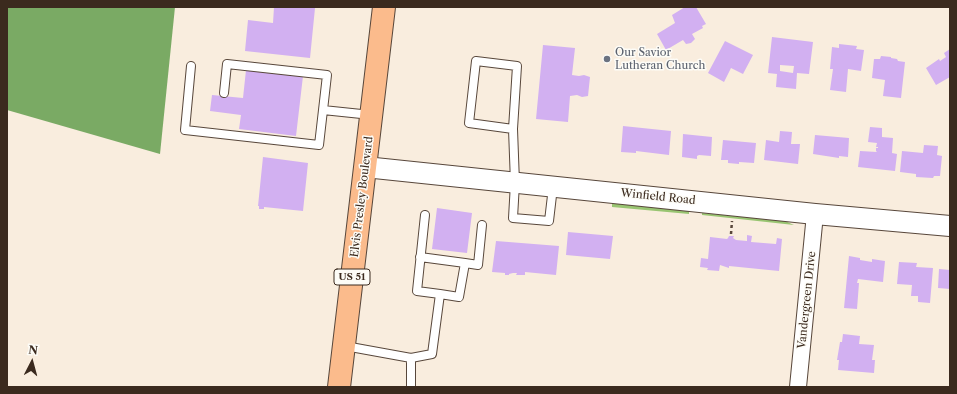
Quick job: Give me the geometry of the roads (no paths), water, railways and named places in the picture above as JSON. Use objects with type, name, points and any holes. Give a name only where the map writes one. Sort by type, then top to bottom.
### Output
[{"type":"main road","name":"Elvis Presley Boulevard","points":[[339,387],[384,7]]},
{"type":"street","name":"Winfield Road","points":[[366,167],[815,214],[950,226]]},
{"type":"street","name":"Vandergreen Drive","points":[[798,387],[815,214]]},
{"type":"lane","points":[[513,129],[469,123],[476,61],[517,66],[513,129],[515,183],[513,218],[549,221],[553,186]]},
{"type":"lane","points":[[191,66],[185,130],[319,145],[327,75],[227,64],[224,93]]},
{"type":"lane","points":[[324,110],[372,115]]},
{"type":"lane","points":[[425,215],[416,291],[459,297],[465,263]]},
{"type":"lane","points":[[420,257],[478,265],[482,225]]},
{"type":"lane","points":[[344,346],[411,358],[432,354],[440,294]]},
{"type":"lane","points":[[411,358],[411,387]]},
{"type":"place","name":"Our Savior Lutheran Church","points":[[607,59]]}]
